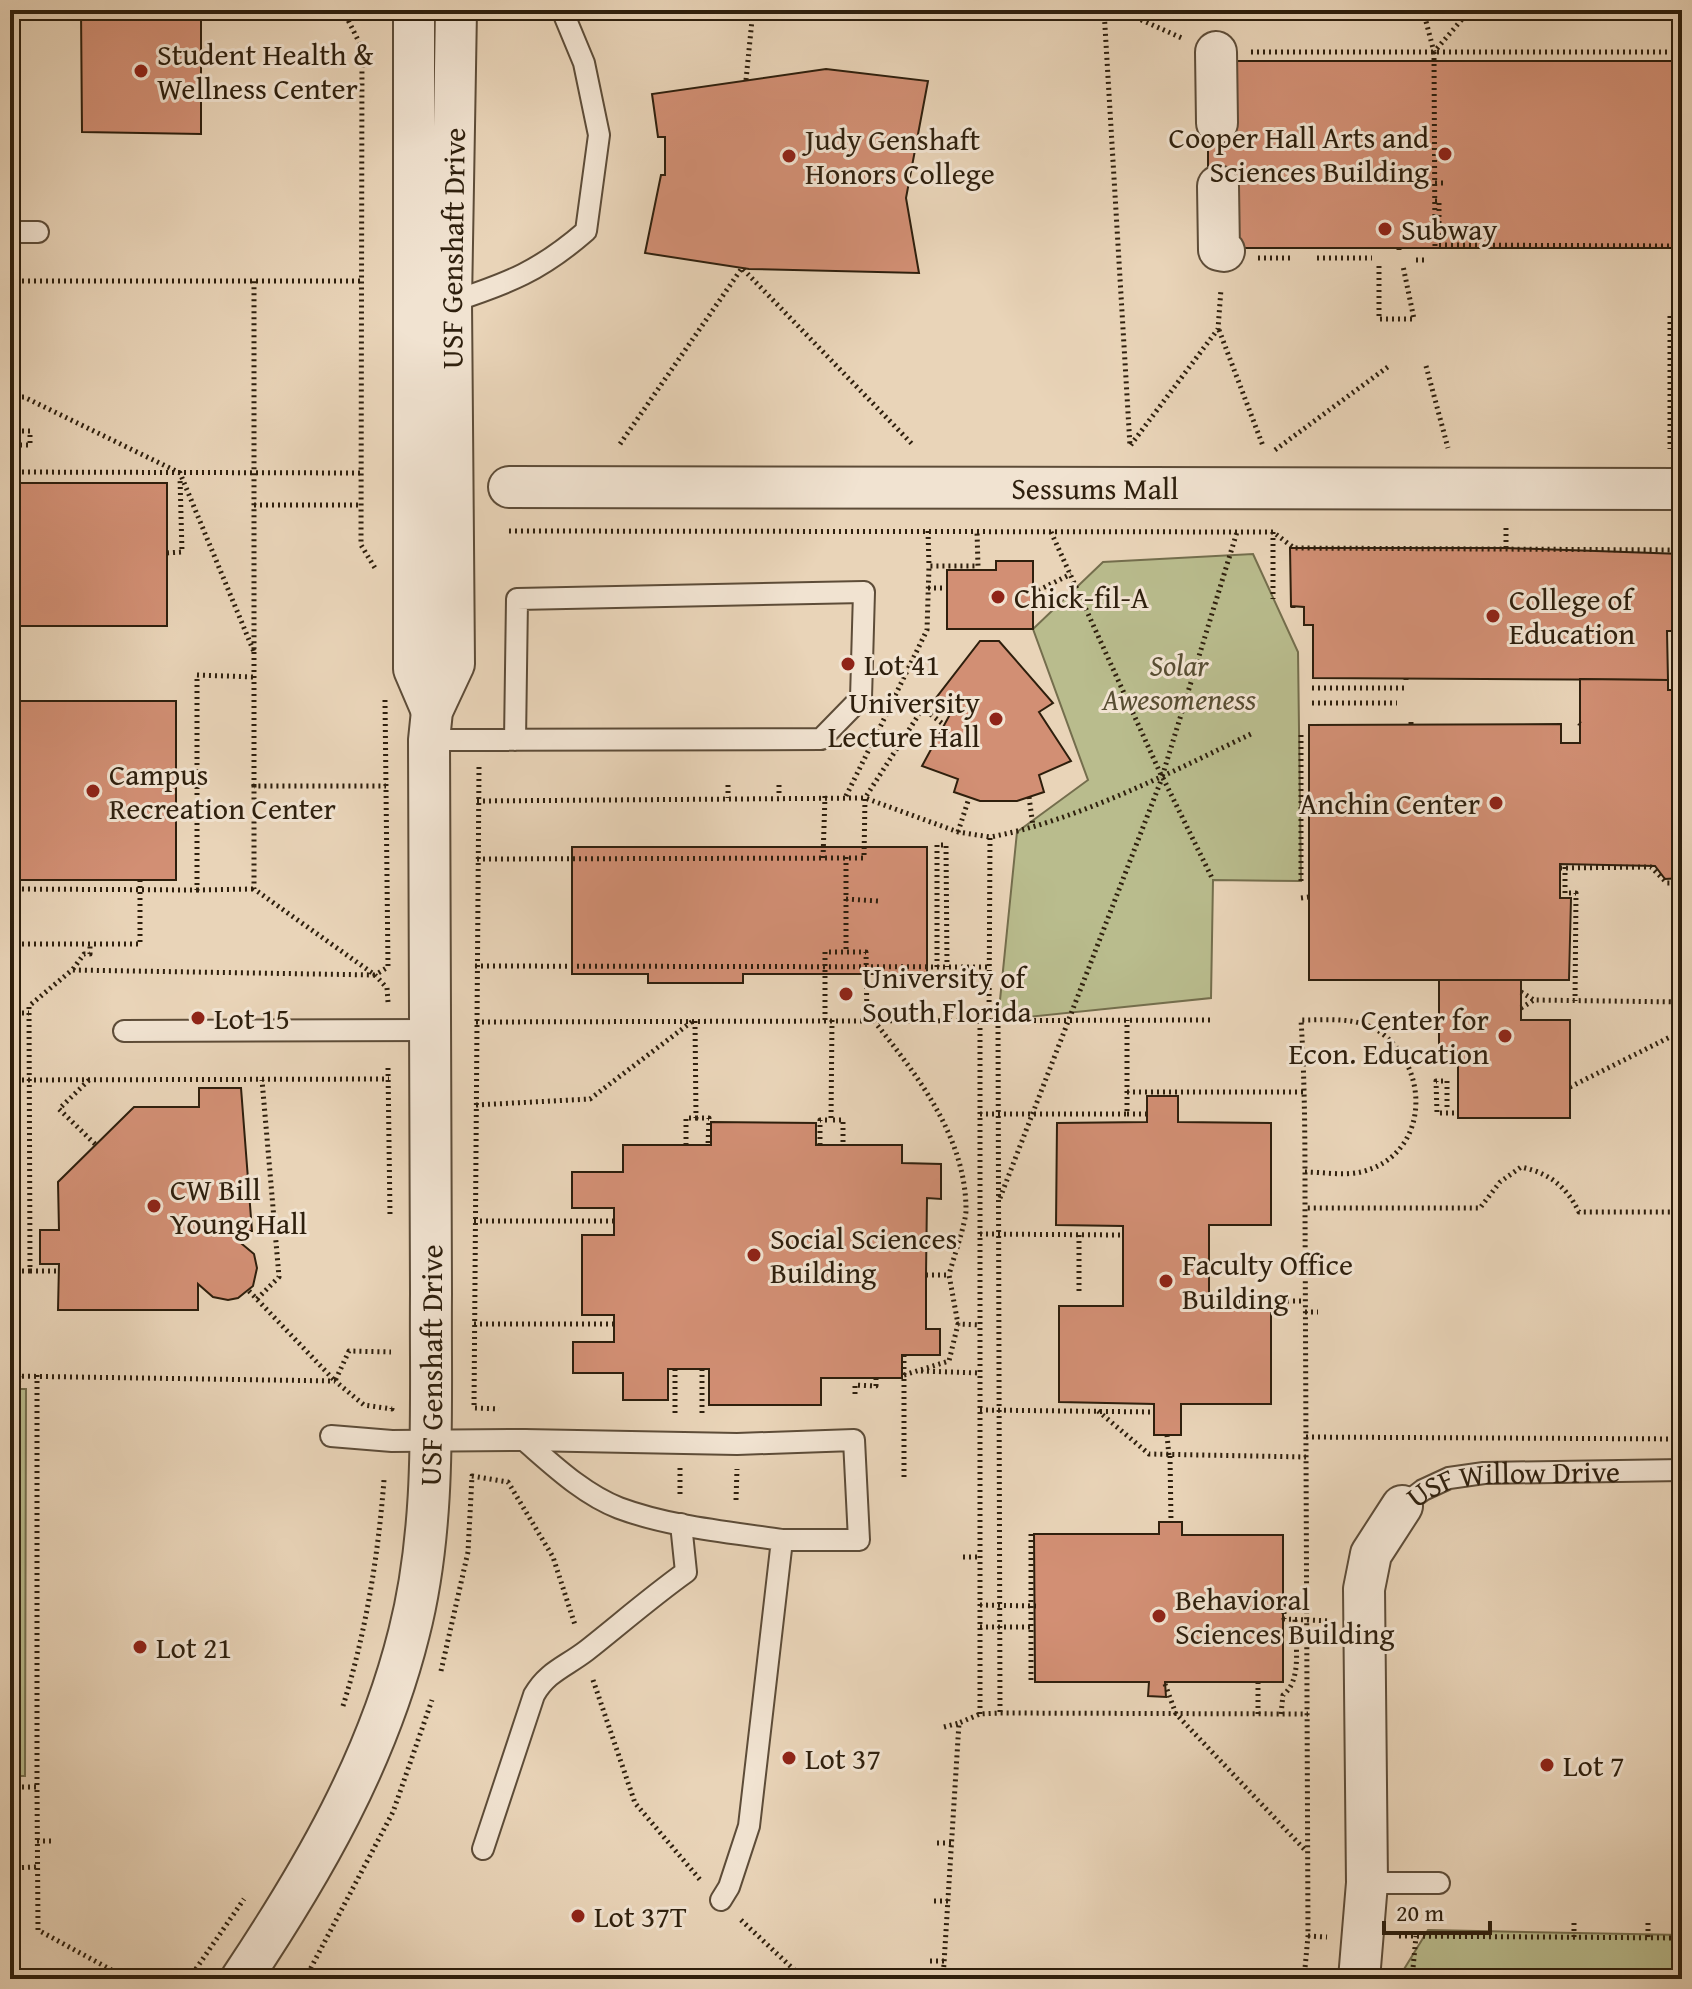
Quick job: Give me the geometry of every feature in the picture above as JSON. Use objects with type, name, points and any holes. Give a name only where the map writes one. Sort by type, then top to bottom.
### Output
[{"type":"street","name":"USF Genshaft Drive","points":[[241,1979],[335,1829],[376,1739],[409,1633],[420,1572],[429,1441],[432,1030],[430,726],[414,669],[414,10]]},
{"type":"street","name":"USF Genshaft Drive","points":[[430,726],[454,664],[451,302],[456,10]]},
{"type":"street","points":[[1216,52],[1217,123]]},
{"type":"street","points":[[1218,186],[1219,250],[1232,265]]},
{"type":"street","name":"Sessums Mall","points":[[509,487],[1682,489]]},
{"type":"street","name":"USF Willow Drive","points":[[1359,1979],[1367,1883],[1364,1589],[1371,1554],[1402,1506]]},
{"type":"lane","points":[[451,302],[509,283],[551,261],[586,231],[599,135],[584,63],[562,10]]},
{"type":"lane","points":[[10,232],[38,232]]},
{"type":"lane","points":[[430,726],[515,740],[821,739],[861,698],[864,592],[517,599],[515,740]]},
{"type":"lane","points":[[124,1031],[432,1030]]},
{"type":"lane","points":[[331,1436],[429,1441],[524,1440],[737,1444],[854,1440],[859,1540],[782,1540],[681,1524],[618,1508],[578,1485],[524,1440]]},
{"type":"lane","name":"USF Willow Drive","points":[[1402,1506],[1423,1490],[1449,1478],[1484,1473],[1682,1470]]},
{"type":"lane","points":[[483,1849],[534,1695],[545,1676],[584,1652],[639,1605],[686,1572],[681,1524]]},
{"type":"lane","points":[[721,1900],[729,1887],[749,1826],[782,1540]]},
{"type":"lane","points":[[1367,1883],[1439,1883]]},
{"type":"path","points":[[10,281],[362,281],[362,48],[343,10]]},
{"type":"path","points":[[746,80],[753,10]]},
{"type":"path","points":[[1104,10],[1130,446],[1218,329],[1232,265],[1294,258]]},
{"type":"path","points":[[1119,10],[1216,52],[1682,52]]},
{"type":"path","points":[[1423,10],[1434,52],[1435,249]]},
{"type":"path","points":[[1434,52],[1470,10]]},
{"type":"path","points":[[1435,183],[1446,183]]},
{"type":"path","points":[[1435,201],[1439,201],[1439,245],[1678,246],[1679,250]]},
{"type":"path","points":[[1317,258],[1372,258]]},
{"type":"path","points":[[1416,260],[1424,260]]},
{"type":"path","points":[[1379,266],[1379,319],[1414,319],[1403,266]]},
{"type":"path","points":[[620,444],[742,268],[913,445]]},
{"type":"path","points":[[254,281],[254,889]]},
{"type":"path","points":[[1670,316],[1670,449]]},
{"type":"path","points":[[1218,329],[1263,446]]},
{"type":"path","points":[[1275,447],[1389,366]]},
{"type":"path","points":[[1426,366],[1448,448]]},
{"type":"path","points":[[10,397],[24,397],[180,473],[254,652]]},
{"type":"path","points":[[10,431],[30,431],[30,445],[10,445]]},
{"type":"path","points":[[10,472],[361,473]]},
{"type":"path","points":[[167,553],[182,552],[180,473]]},
{"type":"path","points":[[361,487],[372,487]]},
{"type":"path","points":[[254,505],[361,505]]},
{"type":"path","points":[[1506,529],[1506,548]]},
{"type":"path","points":[[509,531],[1273,532],[1294,548],[1682,550]]},
{"type":"path","points":[[846,796],[927,630],[928,531]]},
{"type":"path","points":[[929,566],[978,566],[977,531]]},
{"type":"path","points":[[1051,532],[1162,777],[1213,880]]},
{"type":"path","points":[[998,1203],[1072,1020],[1162,777],[1237,532]]},
{"type":"path","points":[[1273,532],[1273,599]]},
{"type":"path","points":[[1033,593],[1071,574]]},
{"type":"path","points":[[928,588],[947,588]]},
{"type":"path","points":[[197,890],[197,675],[254,677]]},
{"type":"path","points":[[1312,688],[1406,688]]},
{"type":"path","points":[[1312,703],[1397,703]]},
{"type":"path","points":[[477,859],[864,858],[865,798],[923,708],[944,725]]},
{"type":"path","points":[[477,801],[846,796],[865,798],[958,832],[990,837],[1033,826],[1162,777],[1253,733]]},
{"type":"path","points":[[1301,733],[1301,881]]},
{"type":"path","points":[[479,766],[475,966],[474,1408],[500,1409]]},
{"type":"path","points":[[728,785],[728,798]]},
{"type":"path","points":[[779,785],[779,797]]},
{"type":"path","points":[[254,786],[386,786]]},
{"type":"path","points":[[823,858],[825,796]]},
{"type":"path","points":[[1029,797],[1033,826]]},
{"type":"path","points":[[958,832],[969,798]]},
{"type":"path","points":[[989,1020],[990,837]]},
{"type":"path","points":[[937,967],[937,845],[946,845],[947,967]]},
{"type":"path","points":[[846,857],[846,952]]},
{"type":"path","points":[[1575,1001],[1576,893],[1565,893],[1562,868],[1651,867],[1667,883],[1682,883]]},
{"type":"path","points":[[10,944],[140,944],[140,880]]},
{"type":"path","points":[[10,889],[254,889],[375,975],[72,970]]},
{"type":"path","points":[[1301,898],[1309,897]]},
{"type":"path","points":[[846,899],[878,901]]},
{"type":"path","points":[[30,1271],[29,1006],[72,970],[84,954],[90,954],[90,944]]},
{"type":"path","points":[[831,1120],[825,952],[866,952],[870,1020],[904,1060],[950,1132],[963,1176],[966,1213],[949,1275],[958,1324],[949,1361],[904,1375]]},
{"type":"path","points":[[475,966],[990,967]]},
{"type":"path","points":[[119,977],[120,969]]},
{"type":"path","points":[[1682,986],[1682,1010]]},
{"type":"path","points":[[1521,992],[1534,1000],[1680,1002]]},
{"type":"path","points":[[1521,1008],[1534,1000]]},
{"type":"path","points":[[10,1013],[29,1013]]},
{"type":"path","points":[[476,1105],[590,1099],[695,1020]]},
{"type":"path","points":[[695,1020],[696,1118]]},
{"type":"path","points":[[980,1020],[980,1714]]},
{"type":"path","points":[[998,1020],[1000,1713]]},
{"type":"path","points":[[1127,1020],[1127,1114]]},
{"type":"path","points":[[476,1022],[1211,1020]]},
{"type":"path","points":[[1304,1979],[1308,1936],[1308,1714],[1305,1312],[1305,1172],[1306,1092],[1301,1020],[1351,1020],[1383,1033],[1402,1054],[1413,1077],[1418,1111],[1401,1144],[1388,1158],[1360,1172],[1305,1172]]},
{"type":"path","points":[[1570,1087],[1682,1031]]},
{"type":"path","points":[[10,1080],[143,1077],[389,1079]]},
{"type":"path","points":[[89,1079],[59,1109],[96,1145]]},
{"type":"path","points":[[257,1299],[279,1277],[262,1080]]},
{"type":"path","points":[[1447,1107],[1447,1081],[1436,1081],[1437,1113],[1458,1113]]},
{"type":"path","points":[[1127,1092],[1306,1092]]},
{"type":"path","points":[[980,1114],[1147,1114]]},
{"type":"path","points":[[686,1145],[686,1118],[709,1118],[708,1145]]},
{"type":"path","points":[[820,1145],[820,1120],[843,1120],[843,1145]]},
{"type":"path","points":[[1305,1208],[1480,1208],[1500,1182],[1521,1167],[1545,1172],[1570,1195],[1579,1212],[1682,1212]]},
{"type":"path","points":[[966,1213],[980,1214]]},
{"type":"path","points":[[474,1221],[614,1221]]},
{"type":"path","points":[[980,1234],[1123,1235]]},
{"type":"path","points":[[1079,1235],[1079,1294]]},
{"type":"path","points":[[10,1271],[58,1271]]},
{"type":"path","points":[[1305,1272],[1318,1273]]},
{"type":"path","points":[[926,1275],[949,1275]]},
{"type":"path","points":[[249,1291],[335,1381],[364,1405],[392,1409],[392,1393]]},
{"type":"path","points":[[1209,1301],[1305,1301]]},
{"type":"path","points":[[1305,1312],[1318,1312]]},
{"type":"path","points":[[474,1324],[614,1324]]},
{"type":"path","points":[[958,1324],[980,1325]]},
{"type":"path","points":[[335,1381],[349,1351],[391,1352]]},
{"type":"path","points":[[904,1355],[904,1477]]},
{"type":"path","points":[[675,1369],[675,1418]]},
{"type":"path","points":[[702,1369],[702,1400]]},
{"type":"path","points":[[914,1371],[980,1373]]},
{"type":"path","points":[[37,1375],[38,1930],[128,1979]]},
{"type":"path","points":[[10,1376],[335,1381]]},
{"type":"path","points":[[18,1389],[19,1376]]},
{"type":"path","points":[[855,1394],[855,1385],[876,1386],[876,1378]]},
{"type":"path","points":[[980,1410],[1153,1412]]},
{"type":"path","points":[[1098,1411],[1149,1454],[1306,1457]]},
{"type":"path","points":[[1167,1435],[1171,1522]]},
{"type":"path","points":[[1306,1437],[1682,1439]]},
{"type":"path","points":[[472,1476],[508,1482],[553,1557],[635,1803],[683,1864],[804,1979]]},
{"type":"path","points":[[339,1717],[362,1645],[380,1538],[384,1480]]},
{"type":"path","points":[[1031,1534],[1031,1682]]},
{"type":"path","points":[[963,1557],[980,1557]]},
{"type":"path","points":[[980,1605],[1033,1605]]},
{"type":"path","points":[[1307,1606],[1284,1606],[1284,1619],[1331,1621]]},
{"type":"path","points":[[1281,1714],[1283,1695],[1293,1688],[1295,1677],[1295,1619]]},
{"type":"path","points":[[980,1627],[1033,1627]]},
{"type":"path","points":[[1258,1682],[1258,1714]]},
{"type":"path","points":[[1165,1684],[1176,1714],[1307,1852]]},
{"type":"path","points":[[944,1727],[980,1714],[1000,1713],[1308,1714]]},
{"type":"path","points":[[943,1979],[959,1723]]},
{"type":"path","points":[[16,1776],[19,1787]]},
{"type":"path","points":[[10,1787],[37,1787]]},
{"type":"path","points":[[37,1841],[51,1841]]},
{"type":"path","points":[[937,1843],[952,1843]]},
{"type":"path","points":[[10,1868],[37,1867]]},
{"type":"path","points":[[188,1979],[250,1889]]},
{"type":"path","points":[[934,1901],[948,1901]]},
{"type":"path","points":[[1574,1923],[1574,1937]]},
{"type":"path","points":[[1648,1923],[1648,1937]]},
{"type":"path","points":[[1395,1936],[1682,1938]]},
{"type":"path","points":[[1412,1979],[1416,1936]]},
{"type":"path","points":[[930,1961],[944,1961]]},
{"type":"path","points":[[188,1979],[204,1979]]},
{"type":"green space","name":"Solar Awesomeness","points":[[1253,554],[1298,652],[1301,881],[1213,880],[1211,998],[998,1020],[1017,832],[1088,780],[1033,629],[1103,562]]},
{"type":"green space","points":[[10,1389],[26,1389],[25,1776],[10,1776]]},
{"type":"green space","points":[[1428,1930],[1682,1935],[1682,1979],[1398,1979]]},
{"type":"building","name":"Student Health & Wellness Center","points":[[81,10],[201,10],[201,134],[82,132]]},
{"type":"building","name":"Cooper Hall Arts and Sciences Building","points":[[1225,61],[1682,61],[1682,248],[1226,248],[1208,186],[1208,123]]},
{"type":"building","name":"Judy Genshaft Honors College","points":[[826,69],[928,81],[906,198],[919,273],[749,269],[645,253],[661,175],[665,175],[665,137],[658,137],[652,94]]},
{"type":"building","points":[[10,483],[167,483],[167,626],[10,626]]},
{"type":"building","name":"College of Education","points":[[1290,548],[1506,548],[1682,554],[1682,631],[1667,631],[1668,680],[1313,678],[1313,625],[1304,625],[1304,607],[1291,606]]},
{"type":"building","points":[[996,561],[1033,561],[1033,629],[947,629],[947,570],[996,570]]},
{"type":"building","name":"University Lecture Hall","points":[[980,641],[999,641],[1053,703],[1039,712],[1071,761],[1039,775],[1044,792],[1017,801],[980,801],[954,792],[958,779],[922,766],[954,707],[936,698]]},
{"type":"building","name":"Anchin Center","points":[[1580,679],[1668,680],[1668,690],[1682,690],[1682,878],[1665,879],[1655,866],[1560,864],[1560,898],[1571,898],[1569,980],[1309,980],[1309,725],[1561,724],[1561,743],[1580,743]]},
{"type":"building","name":"Campus Recreation Center","points":[[10,701],[176,701],[176,880],[10,880]]},
{"type":"building","points":[[572,847],[927,847],[927,974],[743,974],[743,983],[648,983],[648,974],[572,974]]},
{"type":"building","name":"Center for Econ. Education","points":[[1439,980],[1521,980],[1521,1020],[1570,1020],[1570,1118],[1458,1118],[1458,1051],[1439,1051]]},
{"type":"building","name":"CW Bill Young Hall","points":[[199,1088],[241,1088],[252,1231],[239,1231],[236,1239],[254,1254],[257,1268],[253,1286],[238,1298],[228,1300],[213,1297],[198,1284],[198,1310],[58,1310],[59,1264],[40,1264],[40,1230],[59,1230],[58,1182],[134,1107],[199,1107]]},
{"type":"building","name":"Faculty Office Building","points":[[1147,1096],[1178,1096],[1178,1122],[1271,1123],[1271,1225],[1209,1225],[1209,1310],[1271,1310],[1271,1404],[1181,1404],[1181,1435],[1154,1435],[1154,1404],[1059,1402],[1059,1306],[1123,1306],[1123,1226],[1056,1225],[1057,1123],[1147,1122]]},
{"type":"building","name":"Social Sciences Building","points":[[711,1122],[816,1123],[816,1145],[902,1145],[902,1163],[941,1164],[941,1199],[927,1198],[926,1275],[926,1329],[940,1329],[940,1355],[902,1355],[902,1378],[821,1378],[821,1405],[709,1405],[709,1369],[668,1369],[668,1400],[623,1400],[623,1373],[573,1373],[573,1342],[614,1342],[614,1315],[582,1315],[582,1235],[614,1235],[614,1208],[572,1208],[572,1172],[623,1172],[623,1145],[711,1145]]},
{"type":"building","name":"Behavioral Sciences Building","points":[[1159,1522],[1182,1522],[1182,1535],[1283,1535],[1283,1682],[1165,1682],[1166,1697],[1148,1696],[1149,1682],[1035,1682],[1034,1534],[1159,1534]]},
{"type":"place","name":"Student Health & Wellness Center","points":[[141,71]]},
{"type":"place","name":"Cooper Hall Arts and Sciences Building","points":[[1445,154]]},
{"type":"place","name":"Judy Genshaft Honors College","points":[[789,156]]},
{"type":"place","name":"Subway","points":[[1385,229]]},
{"type":"place","name":"Chick-fil-A","points":[[998,597]]},
{"type":"place","name":"College of Education","points":[[1493,616]]},
{"type":"place","name":"Lot 41","points":[[848,664]]},
{"type":"place","name":"University Lecture Hall","points":[[996,719]]},
{"type":"place","name":"Campus Recreation Center","points":[[93,791]]},
{"type":"place","name":"Anchin Center","points":[[1496,803]]},
{"type":"place","name":"University of South Florida","points":[[846,994]]},
{"type":"place","name":"Lot 15","points":[[198,1018]]},
{"type":"place","name":"Center for Econ. Education","points":[[1505,1036]]},
{"type":"place","name":"CW Bill Young Hall","points":[[154,1206]]},
{"type":"place","name":"Social Sciences Building","points":[[754,1255]]},
{"type":"place","name":"Faculty Office Building","points":[[1166,1281]]},
{"type":"place","name":"Behavioral Sciences Building","points":[[1159,1616]]},
{"type":"place","name":"Lot 21","points":[[140,1647]]},
{"type":"place","name":"Lot 37","points":[[789,1758]]},
{"type":"place","name":"Lot 7","points":[[1547,1765]]},
{"type":"place","name":"Lot 37T","points":[[578,1916]]}]
